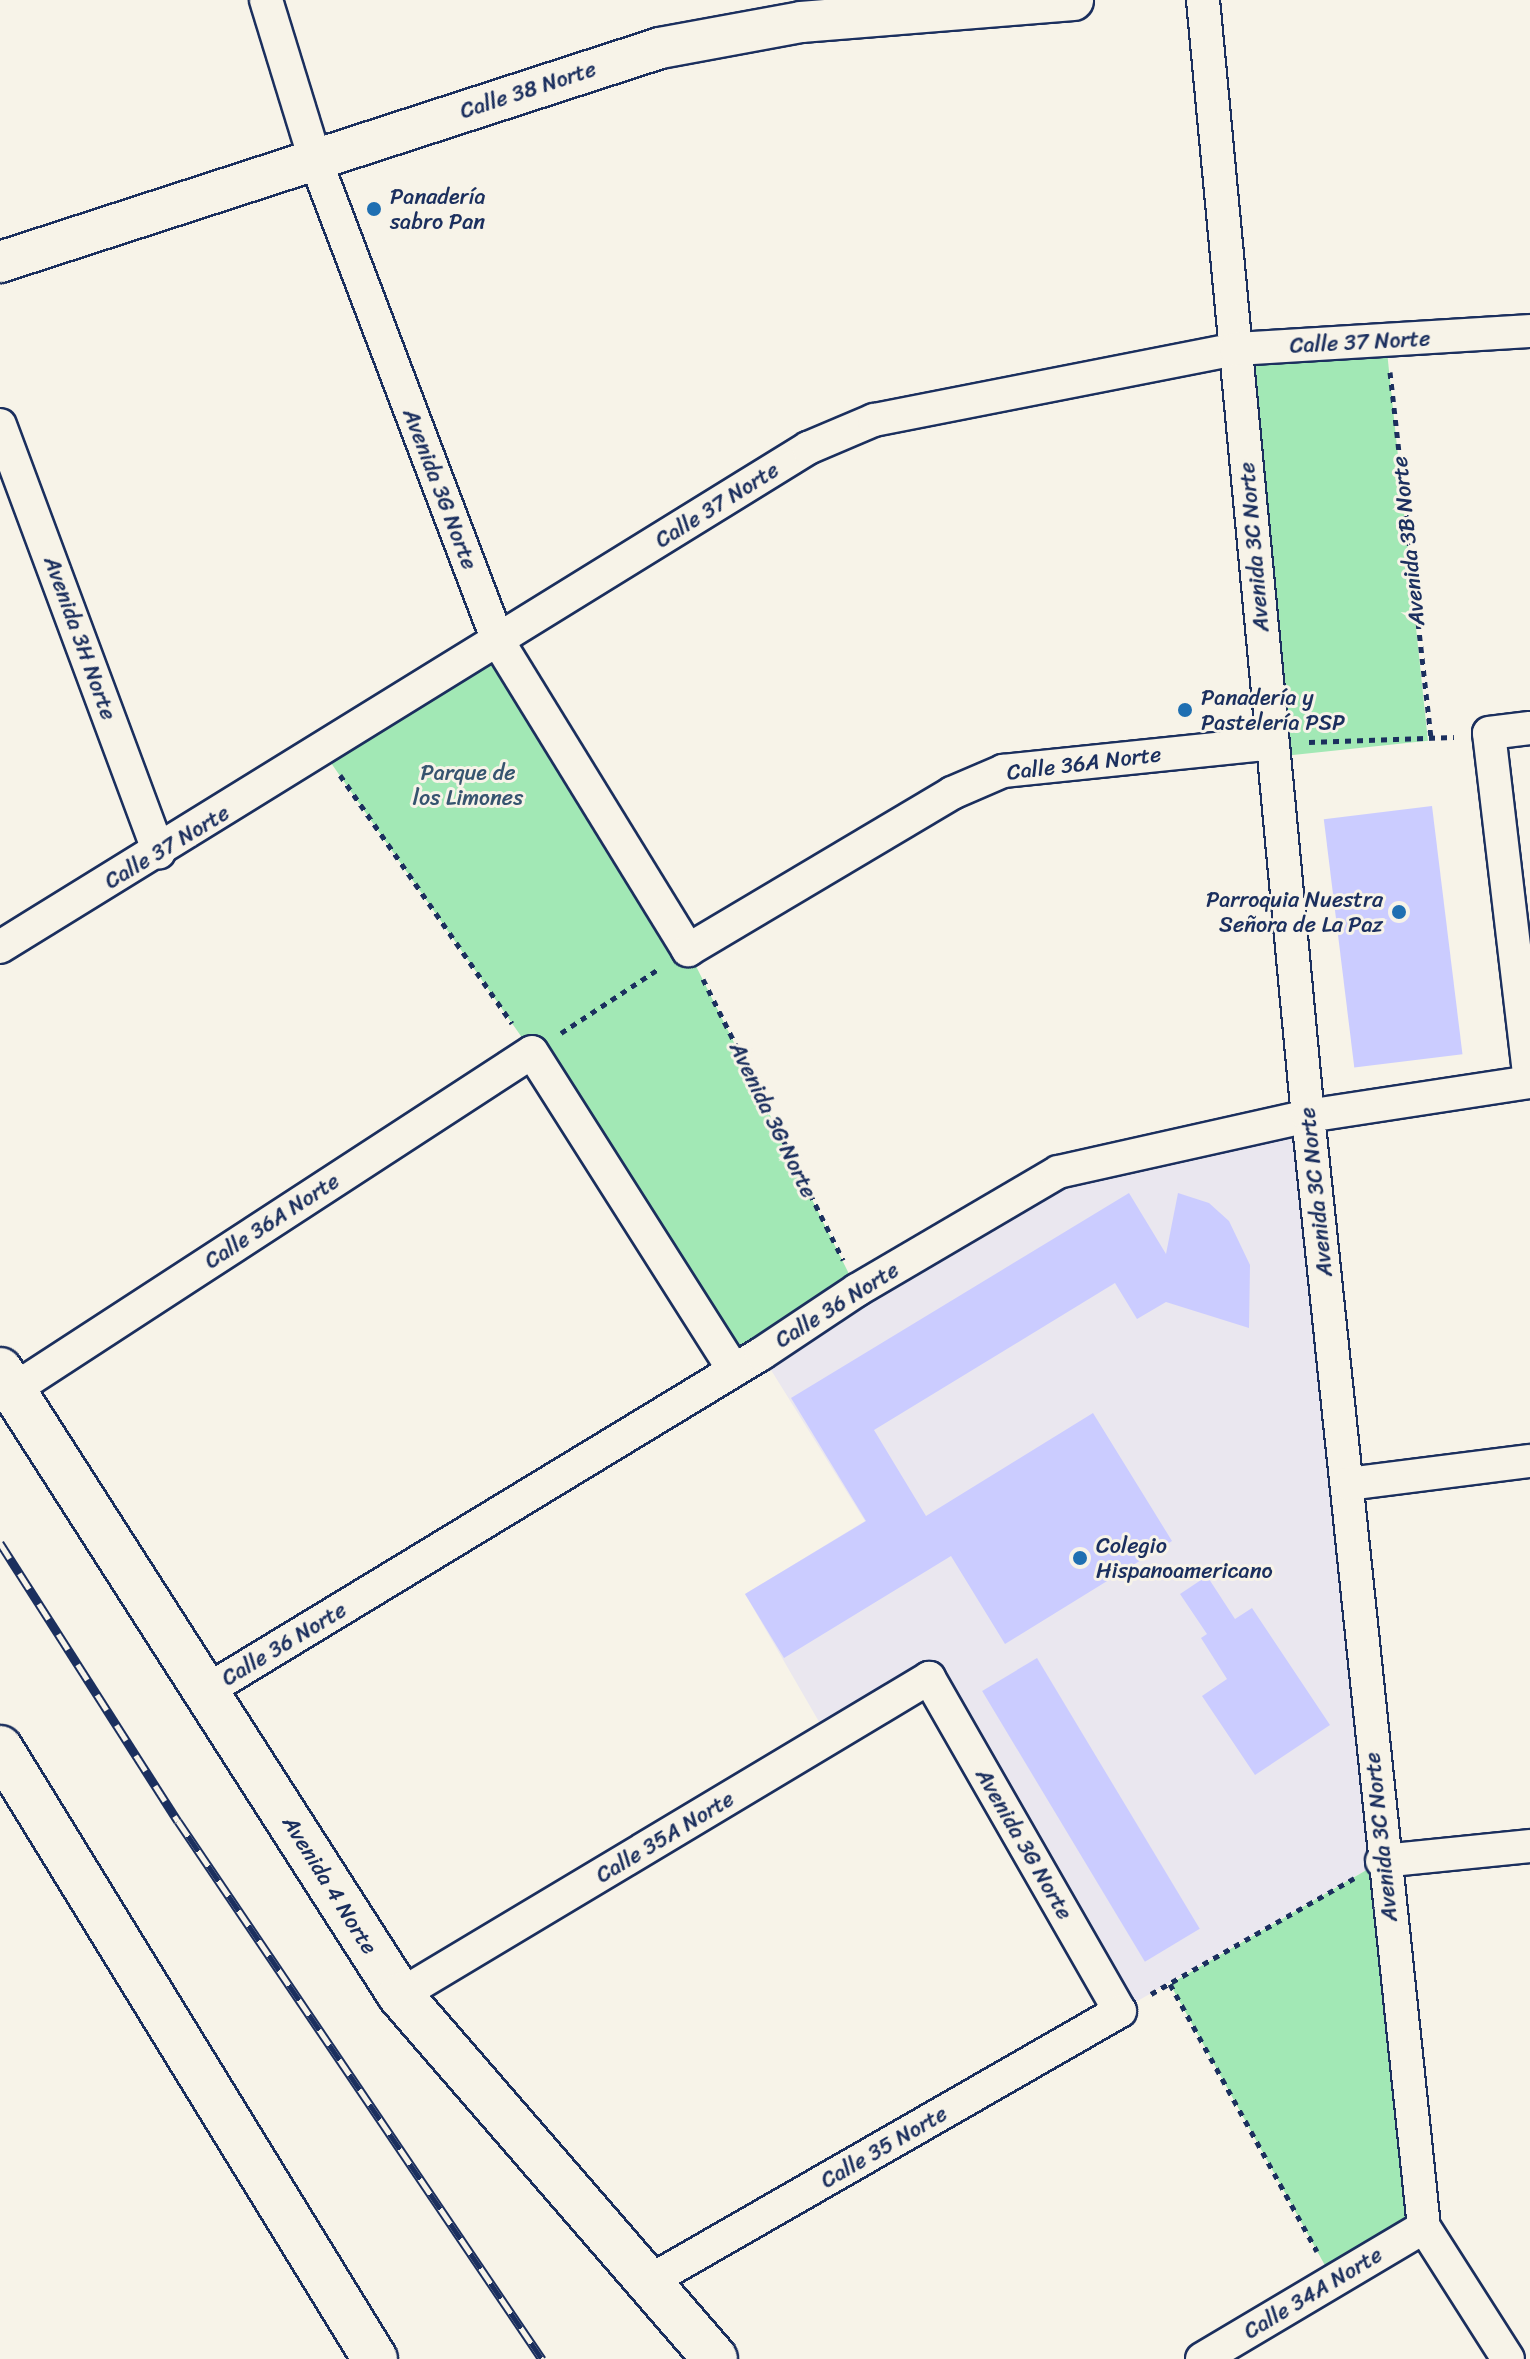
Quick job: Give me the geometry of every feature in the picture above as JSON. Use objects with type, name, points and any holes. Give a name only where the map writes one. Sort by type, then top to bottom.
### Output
[{"type":"main road","name":"Avenida 4 Norte","points":[[6,1380],[400,1995],[715,2359]]},
{"type":"main road","points":[[0,1748],[375,2359]]},
{"type":"street","name":"Avenida 3G Norte","points":[[266,0],[315,159],[498,641],[686,947]]},
{"type":"street","name":"Calle 38 Norte","points":[[0,262],[660,48],[801,22],[1073,0]]},
{"type":"street","name":"Avenida 3C Norte","points":[[1203,0],[1308,1116],[1347,1484],[1382,1861],[1424,2227],[1508,2359]]},
{"type":"street","name":"Calle 37 Norte","points":[[0,947],[159,852],[808,448],[874,420],[1236,349],[1530,331]]},
{"type":"street","name":"Avenida 3H Norte","points":[[0,425],[159,852]]},
{"type":"street","points":[[1530,728],[1489,733],[1530,1082]]},
{"type":"street","name":"Calle 36A Norte","points":[[686,947],[952,793],[1003,771],[1272,743]]},
{"type":"street","name":"Calle 36A Norte","points":[[6,1380],[536,1057]]},
{"type":"street","points":[[536,1057],[734,1370]]},
{"type":"street","name":"Calle 36 Norte","points":[[206,1691],[734,1370],[857,1290],[1058,1172],[1308,1116],[1530,1082]]},
{"type":"street","points":[[1347,1484],[1530,1461]]},
{"type":"street","name":"Avenida 3G Norte","points":[[929,1678],[1120,2011]]},
{"type":"street","name":"Calle 35A Norte","points":[[400,1995],[929,1678]]},
{"type":"street","points":[[1382,1861],[1530,1846]]},
{"type":"street","name":"Calle 35 Norte","points":[[648,2282],[1120,2011]]},
{"type":"street","name":"Calle 34A Norte","points":[[1202,2359],[1424,2227]]},
{"type":"path","name":"Avenida 3B Norte","points":[[1272,743],[1431,740],[1386,342]]},
{"type":"path","points":[[322,750],[536,1057],[686,947]]},
{"type":"path","name":"Avenida 3G Norte","points":[[686,947],[857,1290]]},
{"type":"path","points":[[1333,2280],[1170,1984],[1382,1861]]},
{"type":"shaded area","name":"Colegio Hispanoamericano","points":[[1308,1116],[1382,1861],[1120,2011],[929,1678],[829,1739],[745,1594],[865,1521],[761,1354],[1058,1172]]},
{"type":"green space","points":[[1386,342],[1428,741],[1279,756],[1237,358]]},
{"type":"green space","name":"Parque de los Limones","points":[[498,641],[688,950],[857,1290],[734,1370],[532,1052],[322,750]]},
{"type":"green space","points":[[1382,1861],[1424,2227],[1333,2280],[1170,1984]]},
{"type":"building","points":[[1432,806],[1462,1054],[1354,1067],[1324,819]]},
{"type":"building","points":[[1129,1193],[1166,1254],[1178,1193],[1209,1203],[1229,1221],[1250,1265],[1249,1328],[1166,1302],[1137,1319],[1115,1283],[874,1430],[926,1516],[1093,1413],[1172,1541],[1005,1644],[951,1556],[784,1658],[745,1594],[866,1521],[791,1398]]},
{"type":"building","points":[[1207,1576],[1235,1619],[1252,1608],[1330,1725],[1255,1775],[1202,1696],[1227,1679],[1201,1638],[1207,1634],[1180,1594]]},
{"type":"building","points":[[1037,1658],[1200,1929],[1145,1962],[982,1691]]},
{"type":"railway","points":[[0,1543],[178,1821],[542,2359]]},
{"type":"place","name":"Panadería sabro Pan","points":[[374,209]]},
{"type":"place","name":"Panadería y Pastelería PSP","points":[[1185,710]]},
{"type":"place","name":"Parroquia Nuestra Señora de La Paz","points":[[1399,912]]},
{"type":"place","name":"Colegio Hispanoamericano","points":[[1080,1558]]}]
